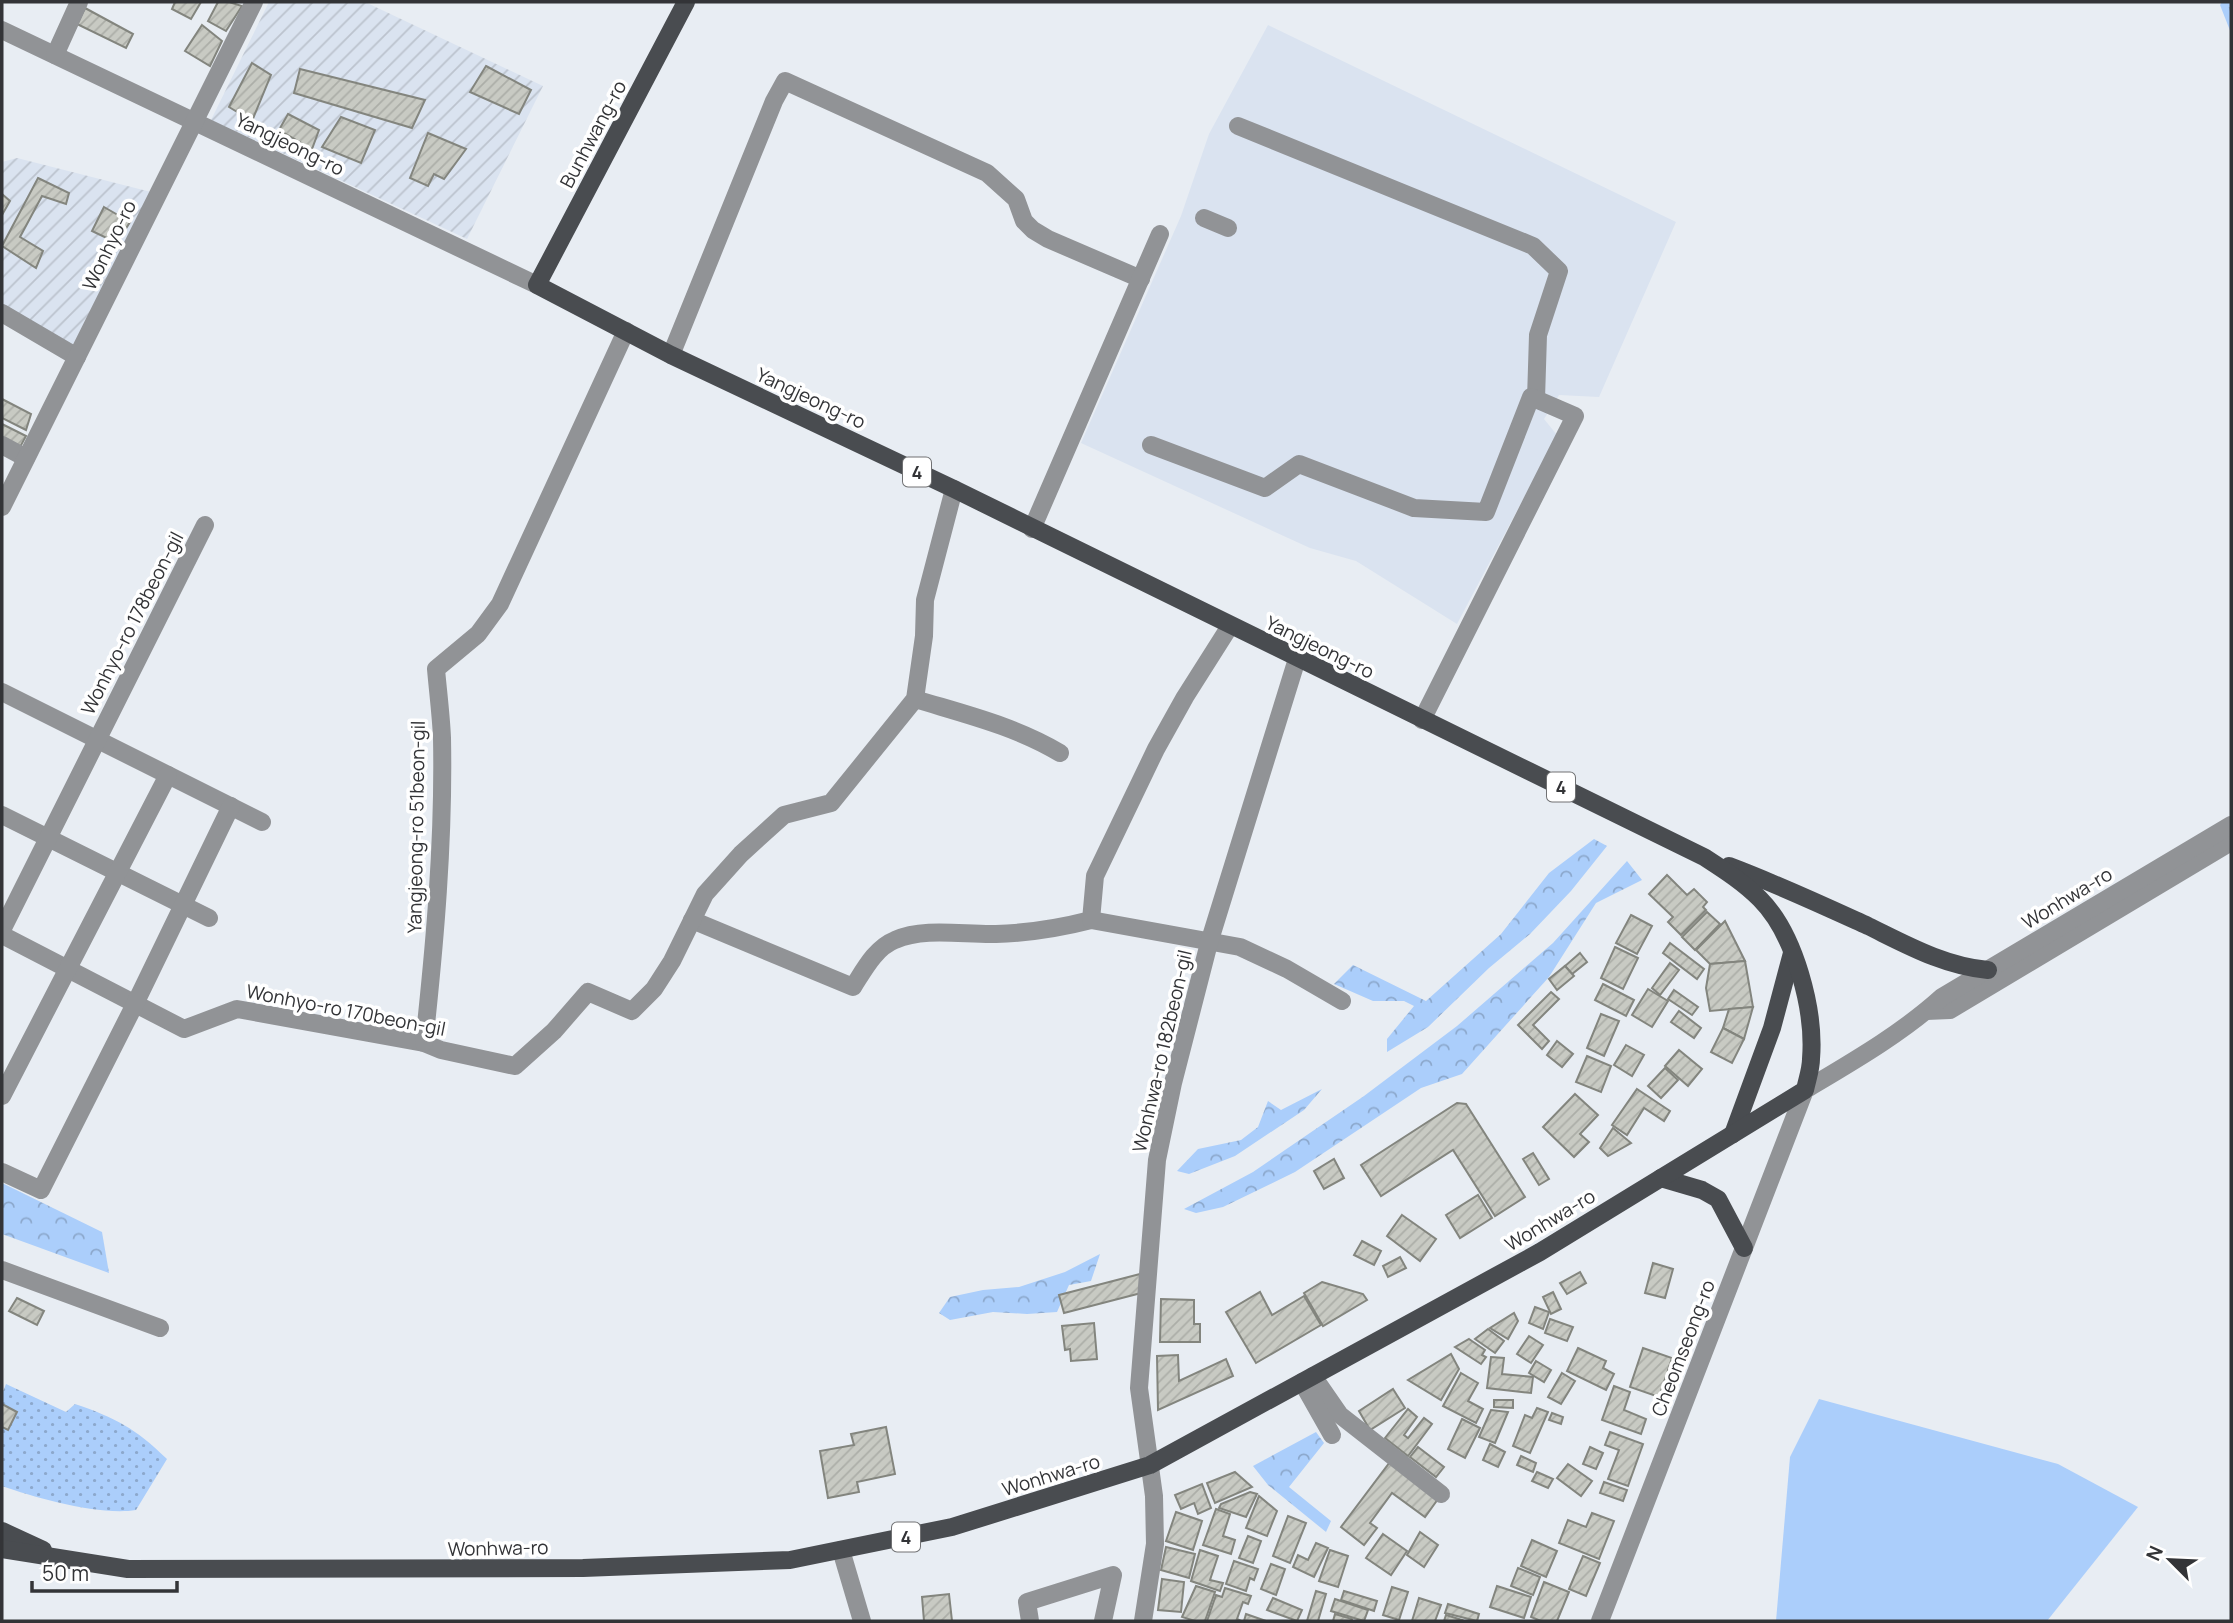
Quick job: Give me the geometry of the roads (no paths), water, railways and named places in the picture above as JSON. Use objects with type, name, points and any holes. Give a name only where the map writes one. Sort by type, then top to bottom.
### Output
[{"type":"main road","name":"Bunhwang-ro","points":[[537,285],[686,2]]},
{"type":"main road","name":"Yangjeong-ro","points":[[537,285],[671,355],[954,489],[1704,857],[1735,877],[1762,900],[1783,931],[1809,1007],[1811,1059],[1805,1090]]},
{"type":"main road","points":[[1704,857],[1780,885],[1917,951],[1966,968],[1988,970]]},
{"type":"main road","points":[[1733,1134],[1772,1028],[1792,953]]},
{"type":"main road","name":"Wonhwa-ro","points":[[2,1531],[69,1562],[128,1569],[519,1570],[790,1560],[952,1527],[1150,1465],[1540,1252],[1805,1090]]},
{"type":"main road","points":[[1661,1178],[1702,1190],[1718,1199],[1744,1248]]},
{"type":"main road","points":[[2,1552],[69,1562]]},
{"type":"street","points":[[55,55],[79,2]]},
{"type":"street","name":"Wonhyo-ro","points":[[2,507],[254,2]]},
{"type":"street","name":"Yangjeong-ro","points":[[2,30],[537,285]]},
{"type":"street","points":[[671,355],[774,101],[785,81],[987,173],[1016,198],[1024,221],[1033,230],[1141,279]]},
{"type":"street","points":[[1238,126],[1533,246],[1559,271],[1538,335],[1536,399]]},
{"type":"street","points":[[1204,218],[1228,228]]},
{"type":"street","points":[[1032,529],[1160,234]]},
{"type":"street","points":[[2,313],[77,357]]},
{"type":"street","name":"Yangjeong-ro 51beon-gil","points":[[424,1043],[436,932],[440,842],[442,737],[436,669],[478,634],[500,604],[626,331]]},
{"type":"street","points":[[1151,445],[1265,488],[1299,464],[1414,508],[1486,512],[1531,397],[1575,416],[1422,720]]},
{"type":"street","points":[[2,445],[26,458]]},
{"type":"street","points":[[954,489],[925,600],[924,636],[915,699],[831,803],[784,815],[740,854],[705,894],[692,920],[853,987],[879,949],[896,939],[924,934],[1009,933],[1056,929],[1091,920],[1240,947],[1287,969],[1342,1001]]},
{"type":"street","name":"Wonhyo-ro 178beon-gil","points":[[96,739],[205,525]]},
{"type":"street","points":[[1091,920],[1096,876],[1161,739],[1230,626]]},
{"type":"street","name":"Wonhwa-ro 182beon-gil","points":[[1143,1621],[1155,1544],[1150,1465],[1139,1388],[1157,1160],[1173,1083],[1209,943],[1297,659]]},
{"type":"street","name":"Wonhyo-ro 178beon-gil","points":[[2,692],[262,821]]},
{"type":"street","points":[[915,699],[994,723],[1038,740],[1060,753]]},
{"type":"street","name":"Wonhyo-ro 170beon-gil","points":[[96,739],[2,933],[184,1029],[237,1009],[424,1043],[441,1050],[515,1066],[554,1031],[588,992],[632,1011],[654,989],[666,971],[692,920]]},
{"type":"street","points":[[2,1096],[168,775]]},
{"type":"street","points":[[2,1172],[41,1190],[231,806]]},
{"type":"street","points":[[2,815],[209,918]]},
{"type":"street","name":"Wonhwa-ro","points":[[1805,1090],[1863,1055],[1926,1011],[1942,996],[2231,825]]},
{"type":"street","name":"Wonhwa-ro","points":[[1926,1011],[1950,1010],[2231,842]]},
{"type":"street","name":"Cheomseong-ro","points":[[1600,1621],[1805,1090]]},
{"type":"street","points":[[2,1270],[160,1328]]},
{"type":"street","points":[[1308,1379],[1332,1435]]},
{"type":"street","points":[[1308,1379],[1340,1415],[1441,1494]]},
{"type":"street","points":[[841,1550],[862,1621]]},
{"type":"street","points":[[1030,1621],[1027,1602],[1113,1575],[1103,1621]]}]
